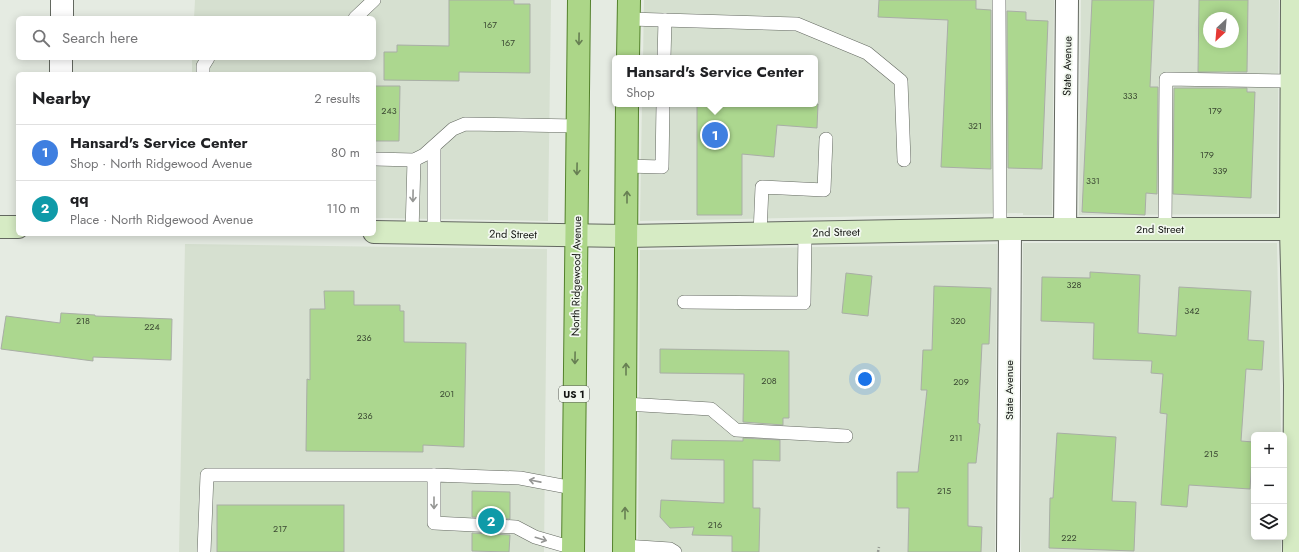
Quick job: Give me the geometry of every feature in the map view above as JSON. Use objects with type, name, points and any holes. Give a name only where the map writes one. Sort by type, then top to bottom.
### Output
[{"type":"main road","name":"North Ridgewood Avenue","points":[[573,550],[579,0]]},
{"type":"main road","points":[[628,55],[629,10]]},
{"type":"main road","points":[[624,549],[627,107]]},
{"type":"street","points":[[62,0],[62,16]]},
{"type":"street","name":"State Avenue","points":[[1065,229],[1067,0]]},
{"type":"street","points":[[1292,0],[1297,506],[1294,552]]},
{"type":"street","points":[[61,60],[61,72]]},
{"type":"street","points":[[0,227],[16,228]]},
{"type":"street","name":"2nd Street","points":[[376,232],[626,236],[1005,229],[1295,229]]},
{"type":"street","name":"State Avenue","points":[[1005,229],[1008,552]]},
{"type":"lane","points":[[357,16],[374,0]]},
{"type":"lane","points":[[998,0],[1005,229]]},
{"type":"lane","points":[[629,10],[665,20],[797,24],[867,53],[901,81],[904,160]]},
{"type":"lane","points":[[664,55],[665,20]]},
{"type":"lane","points":[[203,72],[203,66],[207,60]]},
{"type":"lane","points":[[1165,229],[1166,79],[1294,90]]},
{"type":"lane","points":[[626,166],[662,167],[663,107]]},
{"type":"lane","points":[[376,159],[414,160],[424,155],[453,129],[465,124],[578,126]]},
{"type":"lane","points":[[760,234],[762,187],[824,190],[826,139]]},
{"type":"lane","points":[[434,147],[434,233]]},
{"type":"lane","points":[[412,233],[414,160]]},
{"type":"lane","points":[[684,302],[804,303],[805,233]]},
{"type":"lane","points":[[625,404],[711,409],[736,430],[846,436]]},
{"type":"lane","points":[[204,552],[207,475],[434,475],[520,478],[573,488]]},
{"type":"lane","points":[[434,475],[434,523],[516,527],[535,537],[573,550]]},
{"type":"lane","points":[[624,549],[670,549],[675,552]]},
{"type":"path","points":[[878,552],[879,547]]},
{"type":"shaded area","points":[[195,0],[551,0],[548,221],[376,218],[376,72],[192,72],[192,60],[376,60],[376,16],[194,16]]},
{"type":"shaded area","points":[[644,0],[1054,0],[1052,215],[1023,215],[1023,213],[640,221],[642,107],[818,107],[818,55],[643,55]]},
{"type":"shaded area","points":[[1081,0],[1279,0],[1277,214],[1079,215]]},
{"type":"shaded area","points":[[1023,243],[1277,243],[1281,432],[1251,432],[1251,540],[1281,540],[1281,552],[1021,552]]},
{"type":"shaded area","points":[[185,244],[547,249],[544,552],[179,552]]},
{"type":"shaded area","points":[[997,244],[995,552],[638,552],[640,250]]},
{"type":"building","points":[[449,0],[514,0],[514,4],[530,4],[530,73],[459,72],[459,81],[384,80],[384,52],[397,52],[397,45],[449,46]]},
{"type":"building","points":[[879,0],[976,0],[976,9],[991,10],[991,169],[941,167],[948,20],[878,17]]},
{"type":"building","points":[[1092,0],[1154,0],[1150,87],[1158,87],[1157,194],[1146,193],[1145,215],[1082,212]]},
{"type":"building","points":[[1199,0],[1248,0],[1247,72],[1198,72]]},
{"type":"building","points":[[1007,11],[1026,12],[1026,20],[1048,21],[1042,169],[1008,168]]},
{"type":"building","points":[[376,86],[400,86],[399,141],[376,141]]},
{"type":"building","points":[[1174,88],[1247,88],[1247,92],[1255,92],[1251,198],[1173,194]]},
{"type":"building","points":[[697,107],[818,107],[817,128],[777,125],[774,157],[742,154],[742,215],[697,215]]},
{"type":"building","points":[[1090,272],[1140,275],[1138,333],[1176,336],[1179,287],[1251,291],[1248,340],[1264,341],[1262,370],[1246,369],[1241,441],[1251,442],[1250,489],[1189,485],[1187,507],[1161,505],[1167,414],[1160,413],[1163,374],[1151,373],[1152,361],[1093,359],[1094,323],[1041,321],[1042,277],[1090,278]]},
{"type":"building","points":[[846,273],[872,276],[868,316],[842,313]]},
{"type":"building","points":[[934,286],[991,288],[989,344],[982,344],[978,423],[980,424],[976,463],[968,463],[968,526],[982,527],[981,552],[908,552],[909,508],[897,508],[897,472],[918,472],[927,390],[921,390],[923,350],[932,350]]},
{"type":"building","points":[[324,291],[354,291],[354,305],[400,305],[400,311],[404,311],[404,342],[466,343],[464,447],[423,445],[423,452],[306,451],[307,379],[310,380],[310,309],[325,309]]},
{"type":"building","points":[[61,313],[172,319],[171,360],[93,357],[93,361],[1,349],[6,316],[60,323]]},
{"type":"building","points":[[660,349],[789,351],[789,418],[783,418],[783,425],[743,422],[744,374],[660,373]]},
{"type":"building","points":[[1057,433],[1116,437],[1112,501],[1136,502],[1134,551],[1049,548],[1050,498],[1053,498]]},
{"type":"building","points":[[743,438],[780,440],[780,461],[753,460],[753,508],[760,508],[759,552],[732,552],[732,536],[692,535],[694,527],[670,528],[660,517],[661,500],[724,503],[724,460],[671,459],[672,440],[743,441]]},
{"type":"building","points":[[472,491],[510,492],[510,519],[472,517]]},
{"type":"building","points":[[217,505],[344,505],[344,552],[217,552]]},
{"type":"building","points":[[472,533],[510,535],[509,552],[472,551]]},
{"type":"place","name":"Hansard's Service Center","points":[[715,135]]},
{"type":"place","name":"qq","points":[[491,521]]}]
